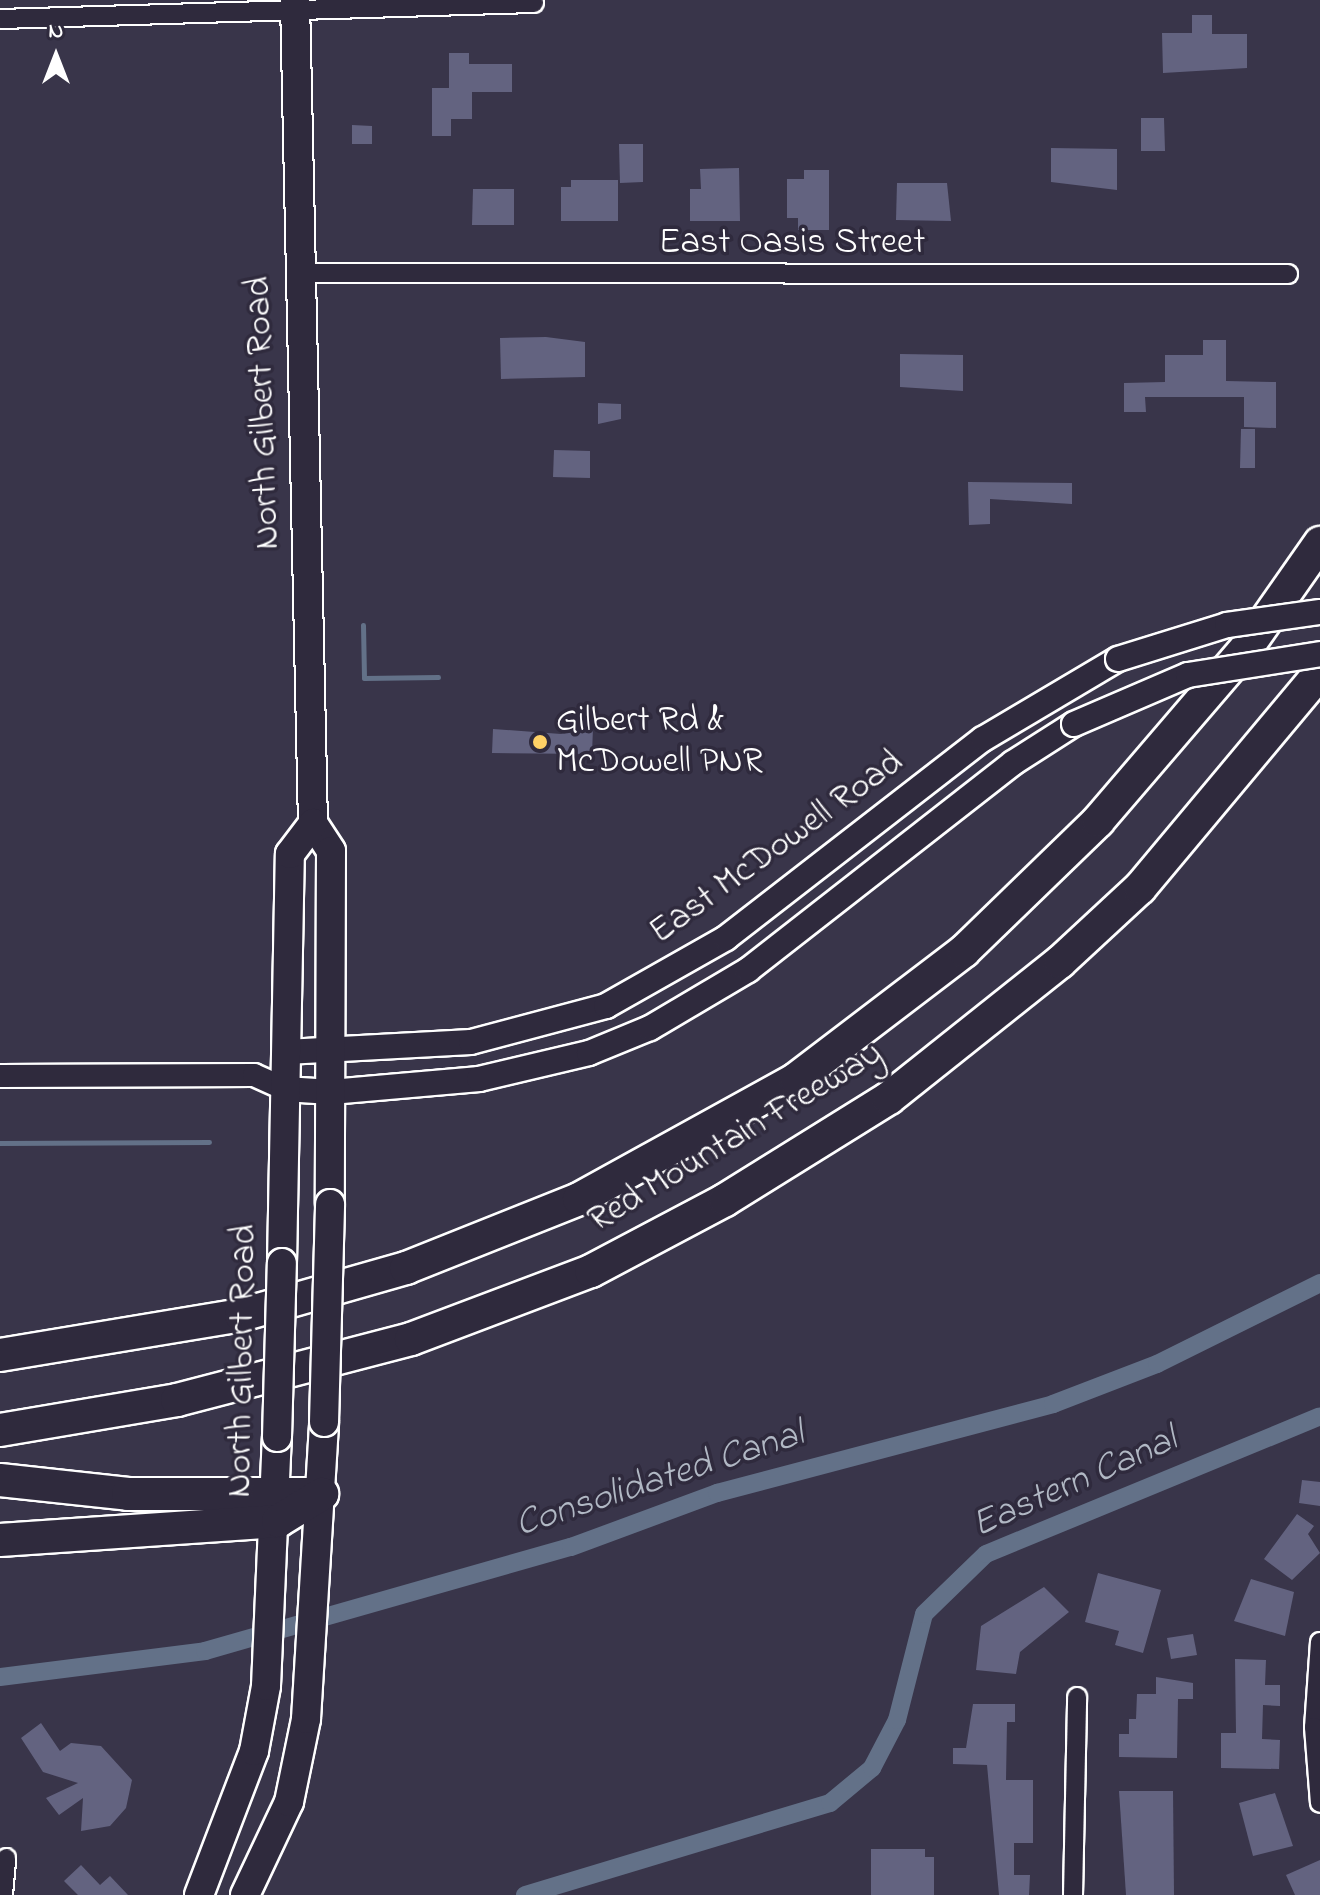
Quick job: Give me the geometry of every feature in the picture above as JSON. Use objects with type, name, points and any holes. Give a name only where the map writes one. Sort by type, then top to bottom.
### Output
[{"type":"highway","name":"Red Mountain Freeway","points":[[0,1355],[241,1315],[406,1268],[579,1199],[796,1079],[964,951],[1098,821],[1248,646],[1320,543]]},
{"type":"highway","name":"Red Mountain Freeway","points":[[0,1430],[177,1400],[398,1344],[591,1271],[725,1200],[889,1098],[1060,962],[1140,888],[1320,673]]},
{"type":"highway","points":[[0,1480],[128,1494],[276,1488],[322,1494]]},
{"type":"highway","points":[[0,1540],[278,1521],[322,1494]]},
{"type":"main road","name":"North Gilbert Road","points":[[245,1895],[289,1802],[311,1669],[319,1580],[330,1204],[331,851],[313,823],[298,273],[295,5]]},
{"type":"main road","name":"East McDowell Road","points":[[286,1052],[519,1034],[620,999],[761,913],[1022,712],[1118,659],[1227,625],[1320,612]]},
{"type":"main road","name":"East McDowell Road","points":[[285,1089],[331,1092],[535,1069],[650,1028],[748,970],[1013,763],[1074,724],[1188,675],[1320,654]]},
{"type":"main road","name":"North Gilbert Road","points":[[199,1895],[254,1751],[266,1686],[275,1598],[278,1521],[276,1488],[290,854],[313,823]]},
{"type":"street","points":[[0,19],[295,5],[534,3]]},
{"type":"street","name":"East Oasis Street","points":[[298,273],[1288,274]]},
{"type":"street","points":[[254,1075],[286,1052]]},
{"type":"street","name":"East McDowell Road","points":[[0,1076],[254,1075],[285,1089]]},
{"type":"street","points":[[1320,1642],[1317,1727],[1320,1803]]},
{"type":"street","points":[[1073,1895],[1077,1697]]},
{"type":"street","points":[[3,1895],[6,1858]]},
{"type":"building","points":[[1192,15],[1212,15],[1212,34],[1247,34],[1247,68],[1163,73],[1162,33],[1192,33]]},
{"type":"building","points":[[449,53],[469,53],[469,64],[512,64],[512,92],[472,92],[472,119],[451,119],[451,136],[432,136],[432,88],[449,88]]},
{"type":"building","points":[[1141,118],[1164,118],[1165,151],[1141,151]]},
{"type":"building","points":[[352,125],[372,126],[372,144],[352,144]]},
{"type":"building","points":[[619,144],[643,144],[643,182],[620,183]]},
{"type":"building","points":[[1051,148],[1117,149],[1117,190],[1051,182]]},
{"type":"building","points":[[739,168],[740,221],[690,221],[690,189],[701,189],[700,169]]},
{"type":"building","points":[[804,170],[829,170],[829,230],[798,230],[798,218],[787,218],[787,179],[804,179]]},
{"type":"building","points":[[571,180],[618,180],[618,221],[561,221],[561,187],[571,187]]},
{"type":"building","points":[[897,183],[947,183],[951,221],[896,220]]},
{"type":"building","points":[[473,189],[514,189],[514,225],[472,225]]},
{"type":"building","points":[[546,337],[585,342],[585,377],[501,379],[500,338]]},
{"type":"building","points":[[1203,340],[1226,340],[1226,381],[1276,382],[1276,428],[1244,427],[1244,397],[1145,397],[1146,412],[1124,412],[1124,383],[1165,382],[1165,355],[1203,355]]},
{"type":"building","points":[[900,354],[963,355],[963,391],[900,387]]},
{"type":"building","points":[[598,403],[621,404],[621,419],[598,424]]},
{"type":"building","points":[[1241,429],[1255,429],[1255,468],[1240,468]]},
{"type":"building","points":[[554,450],[590,451],[590,478],[553,477]]},
{"type":"building","points":[[968,482],[1072,483],[1072,504],[990,499],[990,524],[969,525]]},
{"type":"building","points":[[593,728],[592,754],[492,753],[493,729],[561,734]]},
{"type":"building","points":[[1302,1480],[1320,1482],[1320,1506],[1299,1503]]},
{"type":"building","points":[[1297,1514],[1314,1526],[1308,1534],[1320,1553],[1292,1580],[1264,1559]]},
{"type":"building","points":[[1098,1573],[1161,1590],[1143,1653],[1115,1645],[1119,1631],[1085,1622]]},
{"type":"building","points":[[1251,1579],[1294,1592],[1285,1636],[1234,1621]]},
{"type":"building","points":[[1044,1587],[1069,1612],[1020,1652],[1016,1674],[976,1670],[981,1626]]},
{"type":"building","points":[[1193,1634],[1197,1655],[1171,1659],[1167,1638]]},
{"type":"building","points":[[1235,1659],[1266,1660],[1265,1685],[1280,1685],[1280,1706],[1263,1705],[1262,1739],[1280,1740],[1279,1769],[1221,1768],[1221,1733],[1236,1733]]},
{"type":"building","points":[[1156,1677],[1193,1683],[1193,1699],[1178,1699],[1177,1758],[1119,1757],[1119,1734],[1129,1734],[1129,1719],[1136,1719],[1137,1694],[1156,1694]]},
{"type":"building","points":[[973,1704],[1015,1704],[1015,1722],[1007,1722],[1006,1780],[1033,1780],[1033,1843],[1014,1843],[1014,1875],[1030,1875],[1029,1895],[999,1895],[987,1765],[953,1764],[953,1748],[966,1748]]},
{"type":"building","points":[[41,1723],[60,1751],[71,1743],[101,1746],[132,1780],[126,1808],[110,1826],[81,1831],[83,1798],[59,1815],[46,1798],[78,1783],[43,1772],[21,1738]]},
{"type":"building","points":[[1119,1791],[1173,1791],[1174,1895],[1126,1895]]},
{"type":"building","points":[[1275,1793],[1293,1846],[1253,1856],[1239,1803]]},
{"type":"building","points":[[871,1849],[925,1849],[925,1857],[934,1857],[934,1895],[871,1895]]},
{"type":"building","points":[[1320,1860],[1320,1895],[1295,1895],[1286,1875]]},
{"type":"building","points":[[81,1865],[100,1885],[110,1876],[128,1895],[78,1895],[64,1881]]},
{"type":"waterway","points":[[363,625],[364,678],[438,677]]},
{"type":"waterway","points":[[0,1143],[209,1142]]},
{"type":"waterway","name":"Consolidated Canal","points":[[0,1677],[205,1651],[571,1547],[717,1493],[1053,1404],[1157,1364],[1320,1283]]},
{"type":"waterway","name":"Eastern Canal","points":[[525,1895],[830,1803],[872,1768],[897,1720],[924,1614],[986,1554],[1320,1416]]},
{"type":"place","name":"Gilbert Rd & McDowell PNR","points":[[540,742]]}]
